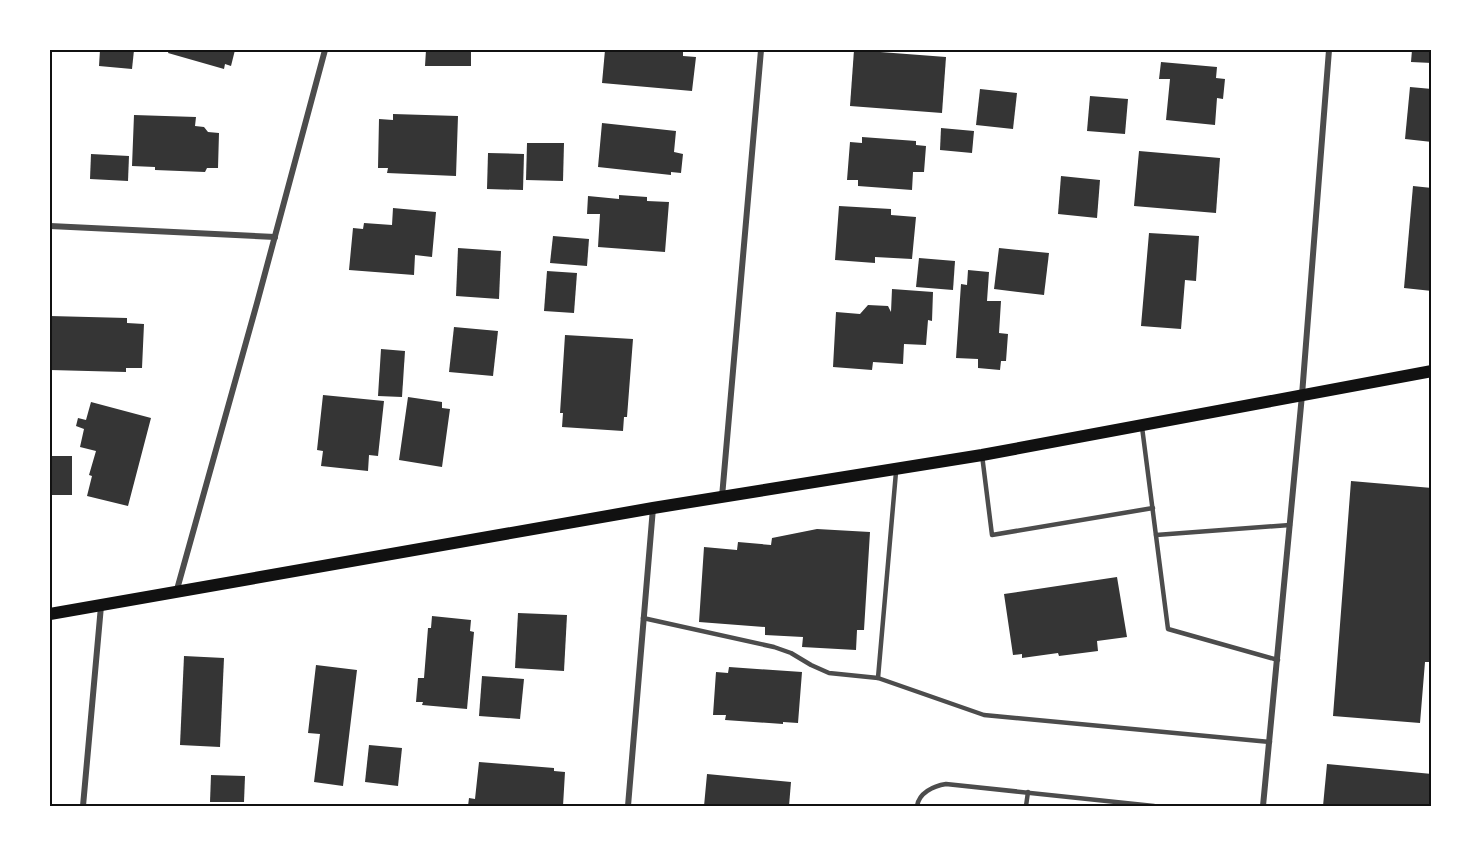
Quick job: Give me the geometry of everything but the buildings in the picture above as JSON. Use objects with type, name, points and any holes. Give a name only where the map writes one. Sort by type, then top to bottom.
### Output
[{"type":"main road","points":[[50,614],[653,508],[982,455],[1431,371]]},
{"type":"street","points":[[176,593],[325,50]]},
{"type":"street","points":[[722,497],[760,50]]},
{"type":"street","points":[[1263,807],[1302,395],[1329,50]]},
{"type":"street","points":[[50,226],[275,237]]},
{"type":"street","points":[[628,807],[653,508]]},
{"type":"street","points":[[83,807],[101,606]]},
{"type":"lane","points":[[1142,424],[1168,629],[1278,660]]},
{"type":"lane","points":[[982,455],[992,535],[1153,508]]},
{"type":"lane","points":[[878,678],[896,469]]},
{"type":"lane","points":[[1156,535],[1290,525]]},
{"type":"lane","points":[[644,618],[774,647],[791,653],[829,673],[878,678],[984,715],[1270,742]]},
{"type":"lane","points":[[917,807],[918,801],[926,792],[936,785],[946,784],[1154,807]]},
{"type":"lane","points":[[1026,807],[1028,792]]}]
